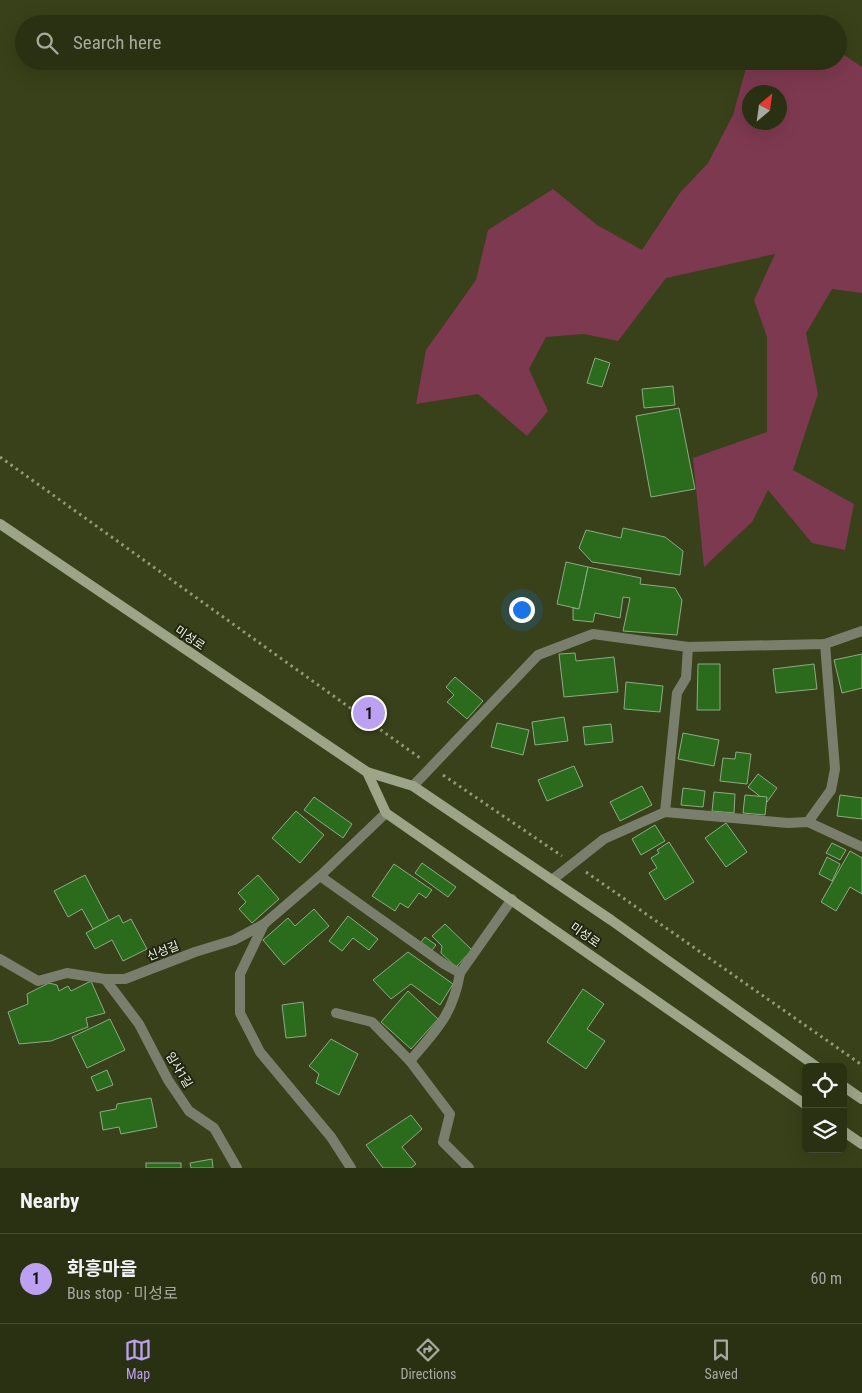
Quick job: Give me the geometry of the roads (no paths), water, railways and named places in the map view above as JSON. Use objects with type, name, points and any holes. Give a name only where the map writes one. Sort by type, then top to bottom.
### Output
[{"type":"street","name":"미성로","points":[[0,524],[367,772],[413,786],[552,880],[811,1063]]},
{"type":"street","points":[[413,786],[538,654],[594,634],[688,648],[825,644],[862,631]]},
{"type":"street","points":[[808,822],[832,790],[835,769],[825,644]]},
{"type":"street","points":[[666,812],[677,693],[686,678],[688,648]]},
{"type":"street","points":[[367,772],[386,813]]},
{"type":"street","points":[[552,880],[604,839],[666,812],[788,823],[808,822],[862,847]]},
{"type":"street","name":"미성로","points":[[386,813],[802,1102]]},
{"type":"street","name":"신성길","points":[[0,959],[38,981],[67,973],[105,979],[125,979],[195,952],[234,940],[264,924],[320,876],[386,813]]},
{"type":"street","points":[[320,876],[460,973]]},
{"type":"street","points":[[410,1061],[445,1019],[456,996],[460,973],[512,899]]},
{"type":"street","points":[[264,924],[240,974],[240,1013],[260,1052],[331,1137],[351,1168]]},
{"type":"street","name":"임사1길","points":[[105,979],[139,1024],[168,1080],[190,1111],[214,1128],[237,1168]]},
{"type":"street","points":[[336,1013],[372,1022],[410,1061],[450,1114],[443,1142],[469,1168]]},
{"type":"street","points":[[847,1089],[862,1099]]},
{"type":"street","points":[[847,1134],[862,1144]]},
{"type":"place","name":"화흥마을","points":[[369,713]]}]
